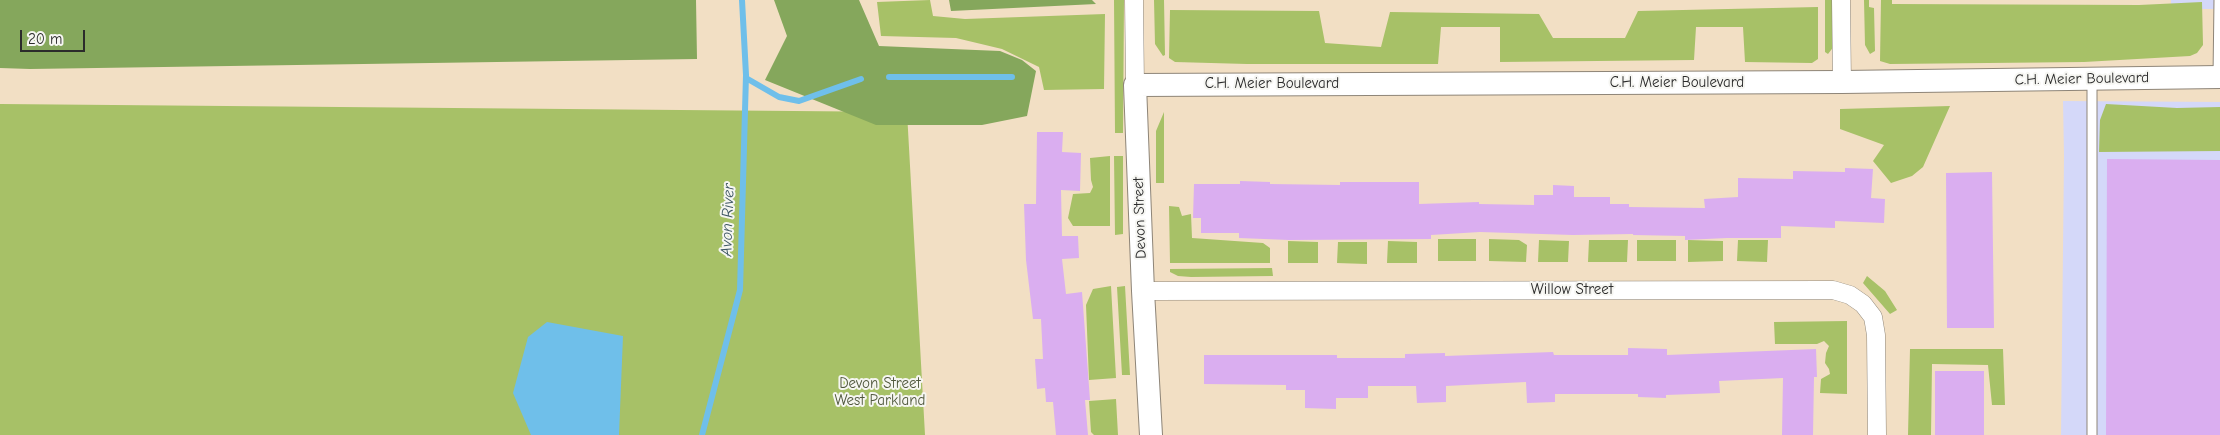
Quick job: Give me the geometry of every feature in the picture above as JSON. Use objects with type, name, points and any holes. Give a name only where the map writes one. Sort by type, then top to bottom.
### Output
[{"type":"street","name":"Devon Street","points":[[1134,0],[1142,291],[1151,435]]},
{"type":"street","points":[[1841,0],[1842,82]]},
{"type":"street","name":"C.H. Meier Boulevard","points":[[1135,85],[1842,82],[2219,77]]},
{"type":"street","name":"Willow Street","points":[[1142,291],[1833,290],[1850,295],[1863,304],[1873,317],[1876,336],[1877,435]]},
{"type":"lane","points":[[2219,0],[2219,77]]},
{"type":"lane","points":[[2092,78],[2092,435]]},
{"type":"shaded area","points":[[2171,0],[2220,0],[2220,9],[2171,9]]},
{"type":"shaded area","points":[[2063,101],[2220,102],[2220,435],[2061,435]]},
{"type":"green space","points":[[0,0],[696,0],[697,59],[0,68]]},
{"type":"green space","points":[[774,0],[859,0],[879,46],[1000,51],[1022,60],[1036,71],[1027,116],[982,125],[876,125],[765,80],[787,36]]},
{"type":"green space","points":[[930,0],[933,16],[965,19],[1105,14],[1104,89],[1044,90],[1039,67],[1002,49],[956,38],[881,36],[877,2]]},
{"type":"green space","points":[[949,0],[1092,0],[1096,4],[951,11]]},
{"type":"green space","points":[[1114,0],[1124,0],[1123,133],[1115,133]]},
{"type":"green space","points":[[1154,0],[1164,0],[1165,55],[1163,56],[1155,44]]},
{"type":"green space","points":[[1825,0],[1835,0],[1835,45],[1828,54],[1825,52]]},
{"type":"green space","points":[[1864,0],[1869,0],[1869,7],[1874,8],[1875,51],[1870,54],[1865,45]]},
{"type":"green space","points":[[1881,0],[1892,0],[1892,4],[2139,5],[2202,2],[2203,45],[2197,53],[2190,56],[2084,62],[1890,64],[1880,61]]},
{"type":"green space","points":[[1818,7],[1818,59],[1812,63],[1745,62],[1743,27],[1696,27],[1694,60],[1500,62],[1500,27],[1441,27],[1438,64],[1247,64],[1175,62],[1169,58],[1170,10],[1319,11],[1325,43],[1381,47],[1390,12],[1539,14],[1553,38],[1625,38],[1638,11]]},
{"type":"green space","name":"Devon Street West Parkland","points":[[0,104],[907,112],[925,435],[0,435]]},
{"type":"green space","points":[[2106,104],[2177,108],[2220,107],[2220,151],[2099,152],[2100,120]]},
{"type":"green space","points":[[1950,106],[1923,167],[1912,176],[1891,183],[1873,161],[1884,145],[1840,129],[1840,109]]},
{"type":"green space","points":[[1164,112],[1164,183],[1156,183],[1156,131]]},
{"type":"green space","points":[[1110,156],[1110,226],[1073,226],[1068,218],[1073,194],[1090,193],[1093,187],[1090,158]]},
{"type":"green space","points":[[1114,156],[1123,156],[1123,234],[1115,235]]},
{"type":"green space","points":[[1169,206],[1179,207],[1182,216],[1191,214],[1192,238],[1263,243],[1270,248],[1270,263],[1170,263]]},
{"type":"green space","points":[[1438,239],[1476,239],[1476,261],[1438,261]]},
{"type":"green space","points":[[1489,239],[1519,240],[1527,245],[1526,262],[1489,261]]},
{"type":"green space","points":[[1539,240],[1569,241],[1568,262],[1538,262]]},
{"type":"green space","points":[[1589,240],[1628,240],[1627,262],[1588,262]]},
{"type":"green space","points":[[1637,240],[1676,240],[1676,261],[1637,261]]},
{"type":"green space","points":[[1688,240],[1723,241],[1723,261],[1688,262]]},
{"type":"green space","points":[[1738,240],[1768,240],[1767,262],[1737,261]]},
{"type":"green space","points":[[1288,241],[1318,242],[1318,263],[1288,263]]},
{"type":"green space","points":[[1388,241],[1417,242],[1417,263],[1387,263]]},
{"type":"green space","points":[[1338,242],[1367,242],[1367,264],[1337,263]]},
{"type":"green space","points":[[1272,268],[1273,276],[1191,277],[1178,276],[1170,272],[1170,269]]},
{"type":"green space","points":[[1867,276],[1885,291],[1897,310],[1890,314],[1863,283]]},
{"type":"green space","points":[[1111,286],[1116,378],[1089,380],[1086,305],[1093,289]]},
{"type":"green space","points":[[1125,286],[1130,375],[1122,375],[1117,287]]},
{"type":"green space","points":[[1847,321],[1847,394],[1820,393],[1821,379],[1830,374],[1825,363],[1829,346],[1824,341],[1817,344],[1775,344],[1774,322]]},
{"type":"green space","points":[[1910,349],[2003,349],[2005,405],[1992,405],[1988,365],[1932,364],[1931,435],[1908,435]]},
{"type":"green space","points":[[1116,399],[1118,435],[1094,435],[1091,432],[1089,401]]},
{"type":"water","points":[[547,322],[623,336],[619,435],[531,435],[513,393],[528,337]]},
{"type":"building","points":[[1037,132],[1063,132],[1062,152],[1081,153],[1080,191],[1061,190],[1062,236],[1078,236],[1079,258],[1062,259],[1066,294],[1082,292],[1090,400],[1085,400],[1088,435],[1056,435],[1053,402],[1046,402],[1045,388],[1037,389],[1035,359],[1043,359],[1041,319],[1033,319],[1026,260],[1024,204],[1036,204]]},
{"type":"building","points":[[2107,159],[2220,160],[2220,435],[2106,435]]},
{"type":"building","points":[[1845,168],[1873,169],[1871,198],[1885,199],[1884,223],[1835,221],[1835,228],[1781,226],[1781,238],[1685,240],[1685,236],[1480,232],[1431,235],[1431,239],[1289,240],[1239,238],[1239,233],[1201,233],[1201,218],[1193,218],[1194,184],[1240,184],[1240,181],[1270,182],[1270,184],[1340,185],[1340,182],[1419,182],[1419,204],[1479,202],[1479,204],[1534,205],[1534,195],[1553,195],[1553,185],[1574,186],[1574,197],[1610,197],[1610,204],[1629,204],[1629,207],[1705,208],[1704,199],[1738,197],[1738,178],[1793,179],[1793,171],[1845,172]]},
{"type":"building","points":[[1992,172],[1994,328],[1947,328],[1946,173]]},
{"type":"building","points":[[1628,348],[1667,349],[1667,355],[1816,349],[1817,377],[1814,377],[1813,435],[1782,435],[1783,378],[1719,381],[1720,393],[1666,395],[1666,398],[1638,397],[1638,394],[1555,394],[1555,402],[1527,403],[1526,382],[1446,386],[1446,402],[1417,403],[1416,386],[1368,386],[1368,398],[1336,398],[1336,409],[1305,408],[1305,390],[1286,390],[1286,385],[1204,384],[1204,355],[1337,355],[1337,358],[1405,358],[1405,354],[1445,353],[1445,356],[1553,352],[1554,355],[1628,355]]},
{"type":"building","points":[[1935,371],[1984,371],[1984,435],[1935,435]]},
{"type":"waterway","name":"Avon River","points":[[702,435],[740,290],[746,75],[742,0]]},
{"type":"waterway","points":[[889,77],[1012,77]]},
{"type":"waterway","points":[[746,78],[779,97],[799,101],[861,79]]}]
